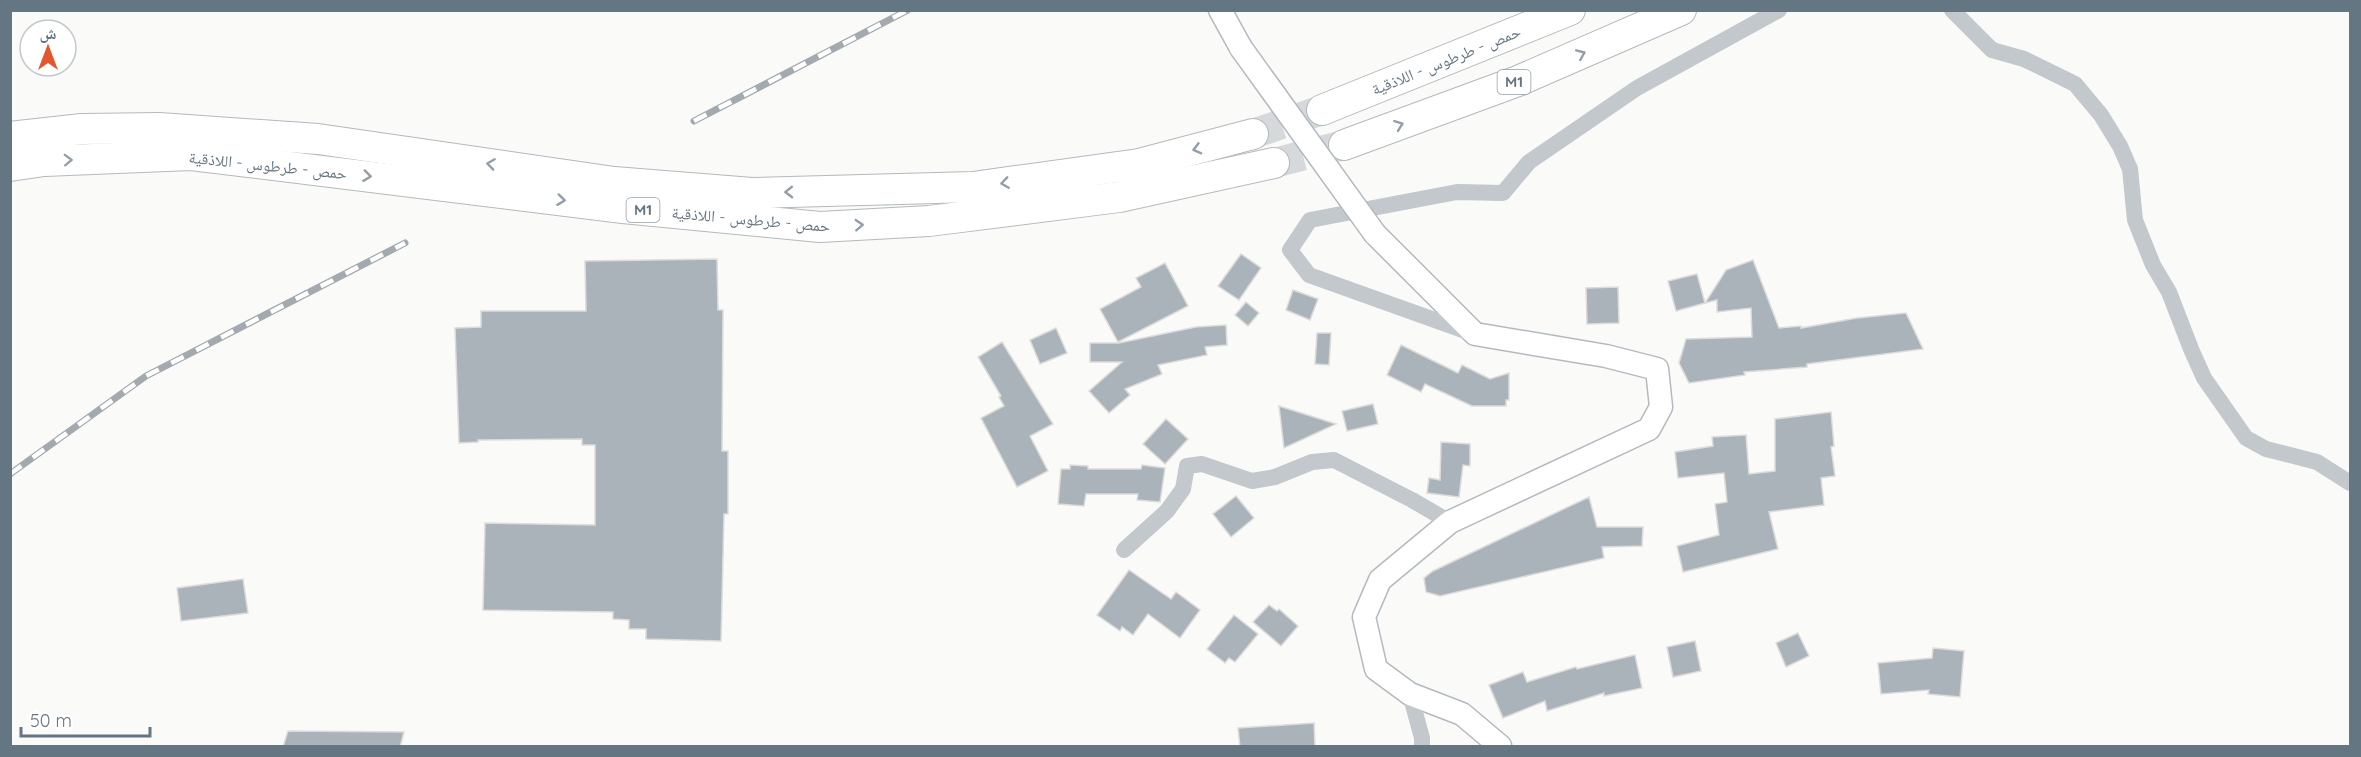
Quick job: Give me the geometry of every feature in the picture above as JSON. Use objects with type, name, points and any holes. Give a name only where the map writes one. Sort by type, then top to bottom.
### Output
[{"type":"highway","name":"حمص - طرطوس - اللاذقية","points":[[1322,110],[1570,10]]},
{"type":"highway","name":"M1","points":[[1344,145],[1518,81],[1681,10]]},
{"type":"highway","name":"حمص - طرطوس - اللاذقية","points":[[10,137],[82,129],[159,128],[307,138],[614,182],[752,192],[973,187],[1139,164],[1253,134]]},
{"type":"highway","name":"حمص - طرطوس - اللاذقية","points":[[10,166],[44,160],[191,155],[623,208],[820,227],[929,221],[1119,197],[1274,163]]},
{"type":"main road","points":[[1220,10],[1241,48],[1375,234],[1475,334],[1606,356],[1657,369],[1661,407],[1649,429],[1450,522],[1380,580],[1364,617],[1376,669],[1410,694],[1462,714],[1500,747]]},
{"type":"street","points":[[1475,334],[1309,275],[1290,250],[1310,220],[1456,192],[1503,193],[1529,162],[1636,88],[1779,10]]},
{"type":"street","points":[[1952,10],[1992,50],[2024,59],[2075,84],[2101,115],[2120,146],[2130,169],[2134,220],[2152,265],[2169,292],[2204,378],[2246,438],[2266,449],[2317,462],[2350,483]]},
{"type":"street","points":[[1124,550],[1167,511],[1183,489],[1187,466],[1202,464],[1252,481],[1275,477],[1312,462],[1334,460],[1450,522]]},
{"type":"street","points":[[1410,694],[1422,738],[1422,747]]},
{"type":"building","points":[[1241,254],[1261,268],[1239,300],[1218,286]]},
{"type":"building","points":[[717,259],[718,310],[723,310],[722,451],[728,451],[728,514],[724,514],[721,641],[646,639],[646,629],[629,629],[629,620],[613,619],[613,612],[483,610],[485,523],[595,525],[595,445],[582,445],[582,439],[478,440],[478,442],[459,443],[455,328],[481,327],[481,311],[586,311],[585,261]]},
{"type":"building","points":[[1753,260],[1779,328],[1801,326],[1801,328],[1857,318],[1906,313],[1923,349],[1807,364],[1807,367],[1744,372],[1745,375],[1689,383],[1679,363],[1686,339],[1752,337],[1751,308],[1717,312],[1717,300],[1705,303],[1726,270]]},
{"type":"building","points":[[1165,263],[1188,306],[1118,342],[1100,309],[1141,287],[1136,278]]},
{"type":"building","points":[[1697,274],[1705,303],[1676,311],[1668,281]]},
{"type":"building","points":[[1618,287],[1619,323],[1587,324],[1586,288]]},
{"type":"building","points":[[1293,290],[1318,299],[1310,320],[1286,310]]},
{"type":"building","points":[[1246,302],[1259,313],[1248,326],[1235,315]]},
{"type":"building","points":[[1226,325],[1227,345],[1205,347],[1207,355],[1158,365],[1162,374],[1125,389],[1130,395],[1109,413],[1089,391],[1122,362],[1090,362],[1090,343],[1119,343],[1196,327]]},
{"type":"building","points":[[1056,328],[1067,353],[1040,364],[1030,340]]},
{"type":"building","points":[[1317,333],[1331,333],[1329,365],[1315,364]]},
{"type":"building","points":[[1002,342],[1053,424],[1030,436],[1048,471],[1017,487],[981,418],[1004,406],[999,397],[1001,396],[978,357]]},
{"type":"building","points":[[1401,345],[1458,373],[1462,365],[1490,379],[1509,373],[1509,400],[1506,400],[1506,406],[1472,406],[1425,384],[1421,392],[1387,375]]},
{"type":"building","points":[[1373,404],[1378,424],[1347,431],[1342,411]]},
{"type":"building","points":[[1279,406],[1336,424],[1284,448]]},
{"type":"building","points":[[1831,412],[1834,446],[1831,447],[1835,476],[1821,478],[1824,505],[1769,512],[1778,549],[1683,572],[1677,546],[1719,535],[1715,504],[1727,502],[1724,473],[1678,478],[1675,452],[1713,446],[1712,437],[1746,435],[1749,474],[1775,471],[1775,419]]},
{"type":"building","points":[[1166,419],[1188,439],[1165,464],[1143,444]]},
{"type":"building","points":[[1441,442],[1470,444],[1470,466],[1463,465],[1459,497],[1427,493],[1429,478],[1440,480]]},
{"type":"building","points":[[1070,465],[1088,466],[1088,469],[1141,469],[1142,465],[1165,468],[1160,502],[1137,500],[1138,494],[1086,494],[1084,506],[1058,504],[1061,469],[1070,469]]},
{"type":"building","points":[[1236,496],[1254,518],[1231,537],[1213,514]]},
{"type":"building","points":[[1589,497],[1597,527],[1643,527],[1642,546],[1602,547],[1604,558],[1440,596],[1426,592],[1424,578],[1433,571]]},
{"type":"building","points":[[1129,570],[1171,599],[1176,592],[1200,610],[1180,638],[1148,614],[1133,635],[1122,627],[1120,631],[1097,615]]},
{"type":"building","points":[[243,579],[248,613],[181,621],[177,588]]},
{"type":"building","points":[[1269,605],[1277,611],[1279,609],[1298,626],[1281,646],[1253,622]]},
{"type":"building","points":[[1234,615],[1258,634],[1235,662],[1229,658],[1225,663],[1207,649]]},
{"type":"building","points":[[1798,633],[1809,656],[1786,667],[1776,643]]},
{"type":"building","points":[[1695,641],[1701,671],[1673,677],[1667,647]]},
{"type":"building","points":[[1933,648],[1964,651],[1960,697],[1928,694],[1929,690],[1881,694],[1878,663],[1932,658]]},
{"type":"building","points":[[1635,655],[1642,688],[1604,696],[1604,693],[1547,711],[1545,701],[1503,718],[1489,685],[1523,672],[1527,682],[1576,667],[1577,669]]},
{"type":"building","points":[[1314,723],[1315,747],[1240,747],[1238,728]]},
{"type":"building","points":[[288,731],[404,732],[400,747],[283,747]]},
{"type":"tunnel","points":[[1253,134],[1322,110]]},
{"type":"tunnel","points":[[1274,163],[1344,145]]},
{"type":"railway","points":[[694,121],[908,10]]},
{"type":"railway","points":[[10,474],[146,376],[405,243]]}]
